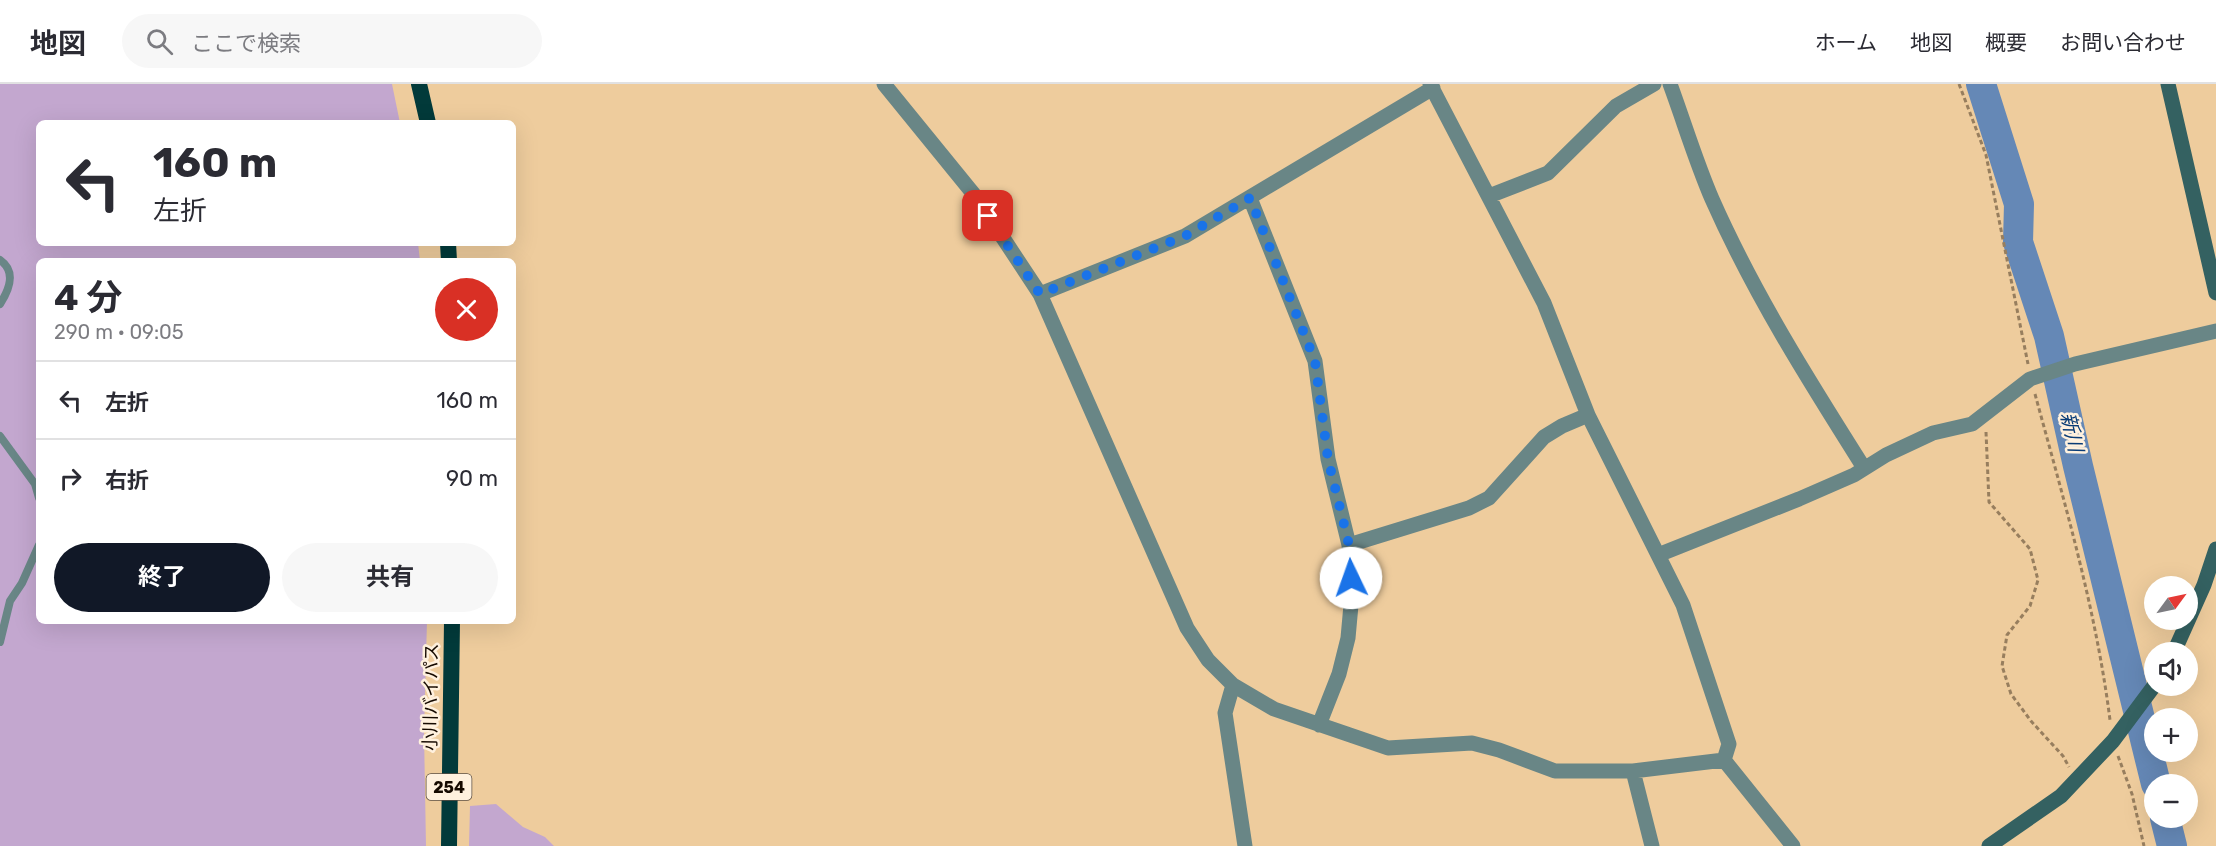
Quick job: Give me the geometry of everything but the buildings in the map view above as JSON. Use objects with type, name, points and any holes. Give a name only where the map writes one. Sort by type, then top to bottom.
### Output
[{"type":"highway","points":[[419,84],[427,120]]},
{"type":"highway","name":"小川バイパス","points":[[449,846],[452,624]]},
{"type":"main road","points":[[2168,84],[2216,293]]},
{"type":"main road","points":[[2178,642],[2204,585],[2216,549]]},
{"type":"main road","points":[[1989,846],[2061,796],[2115,738],[2146,696]]},
{"type":"street","points":[[884,84],[976,197],[1040,294],[1187,628],[1208,660],[1233,685],[1274,709],[1388,748],[1472,743],[1499,750],[1555,771],[1634,771],[1724,760]]},
{"type":"street","points":[[1489,196],[1548,173],[1616,106],[1654,84]]},
{"type":"street","points":[[1670,84],[1712,198],[1744,267],[1787,347],[1864,468]]},
{"type":"street","points":[[1040,294],[1185,236],[1432,86],[1544,303],[1588,415],[1683,605],[1729,744],[1724,760]]},
{"type":"street","points":[[1250,198],[1315,361],[1328,459],[1349,545],[1352,594],[1348,638],[1339,674],[1319,725]]},
{"type":"street","points":[[1658,555],[1799,499],[1933,433],[1972,424],[2030,379],[2075,364],[2216,331]]},
{"type":"street","points":[[1349,545],[1469,508],[1489,498],[1544,437],[1588,415]]},
{"type":"street","points":[[1233,685],[1225,713],[1245,846]]},
{"type":"street","points":[[1724,760],[1793,846]]},
{"type":"street","points":[[1634,771],[1652,846]]},
{"type":"lane","points":[[0,260],[9,270],[11,285],[0,304]]},
{"type":"lane","points":[[0,436],[36,487]]},
{"type":"lane","points":[[0,642],[10,601],[22,583],[36,552]]},
{"type":"path","points":[[1959,84],[1986,155],[2030,379],[2079,557],[2115,738],[2132,794],[2144,846]]},
{"type":"path","points":[[1987,412],[1989,502],[2031,549],[2038,580],[2030,606],[2007,634],[2002,666],[2011,694],[2031,721],[2063,756],[2075,782]]},
{"type":"shaded area","points":[[0,84],[392,84],[399,120],[36,120],[36,246],[418,246],[420,258],[36,258],[36,624],[427,624],[424,733],[426,846],[0,846]]},
{"type":"shaded area","points":[[496,804],[523,827],[545,837],[554,846],[469,846],[470,806]]},
{"type":"waterway","name":"新川","points":[[1981,84],[2019,204],[2018,242],[2049,336],[2078,466],[2154,774]]},
{"type":"waterway","name":"新川","points":[[2168,828],[2172,846]]},
{"type":"route","points":[[988,216],[1040,294],[1185,236],[1250,198],[1315,361],[1328,459],[1349,545],[1351,578]]}]
